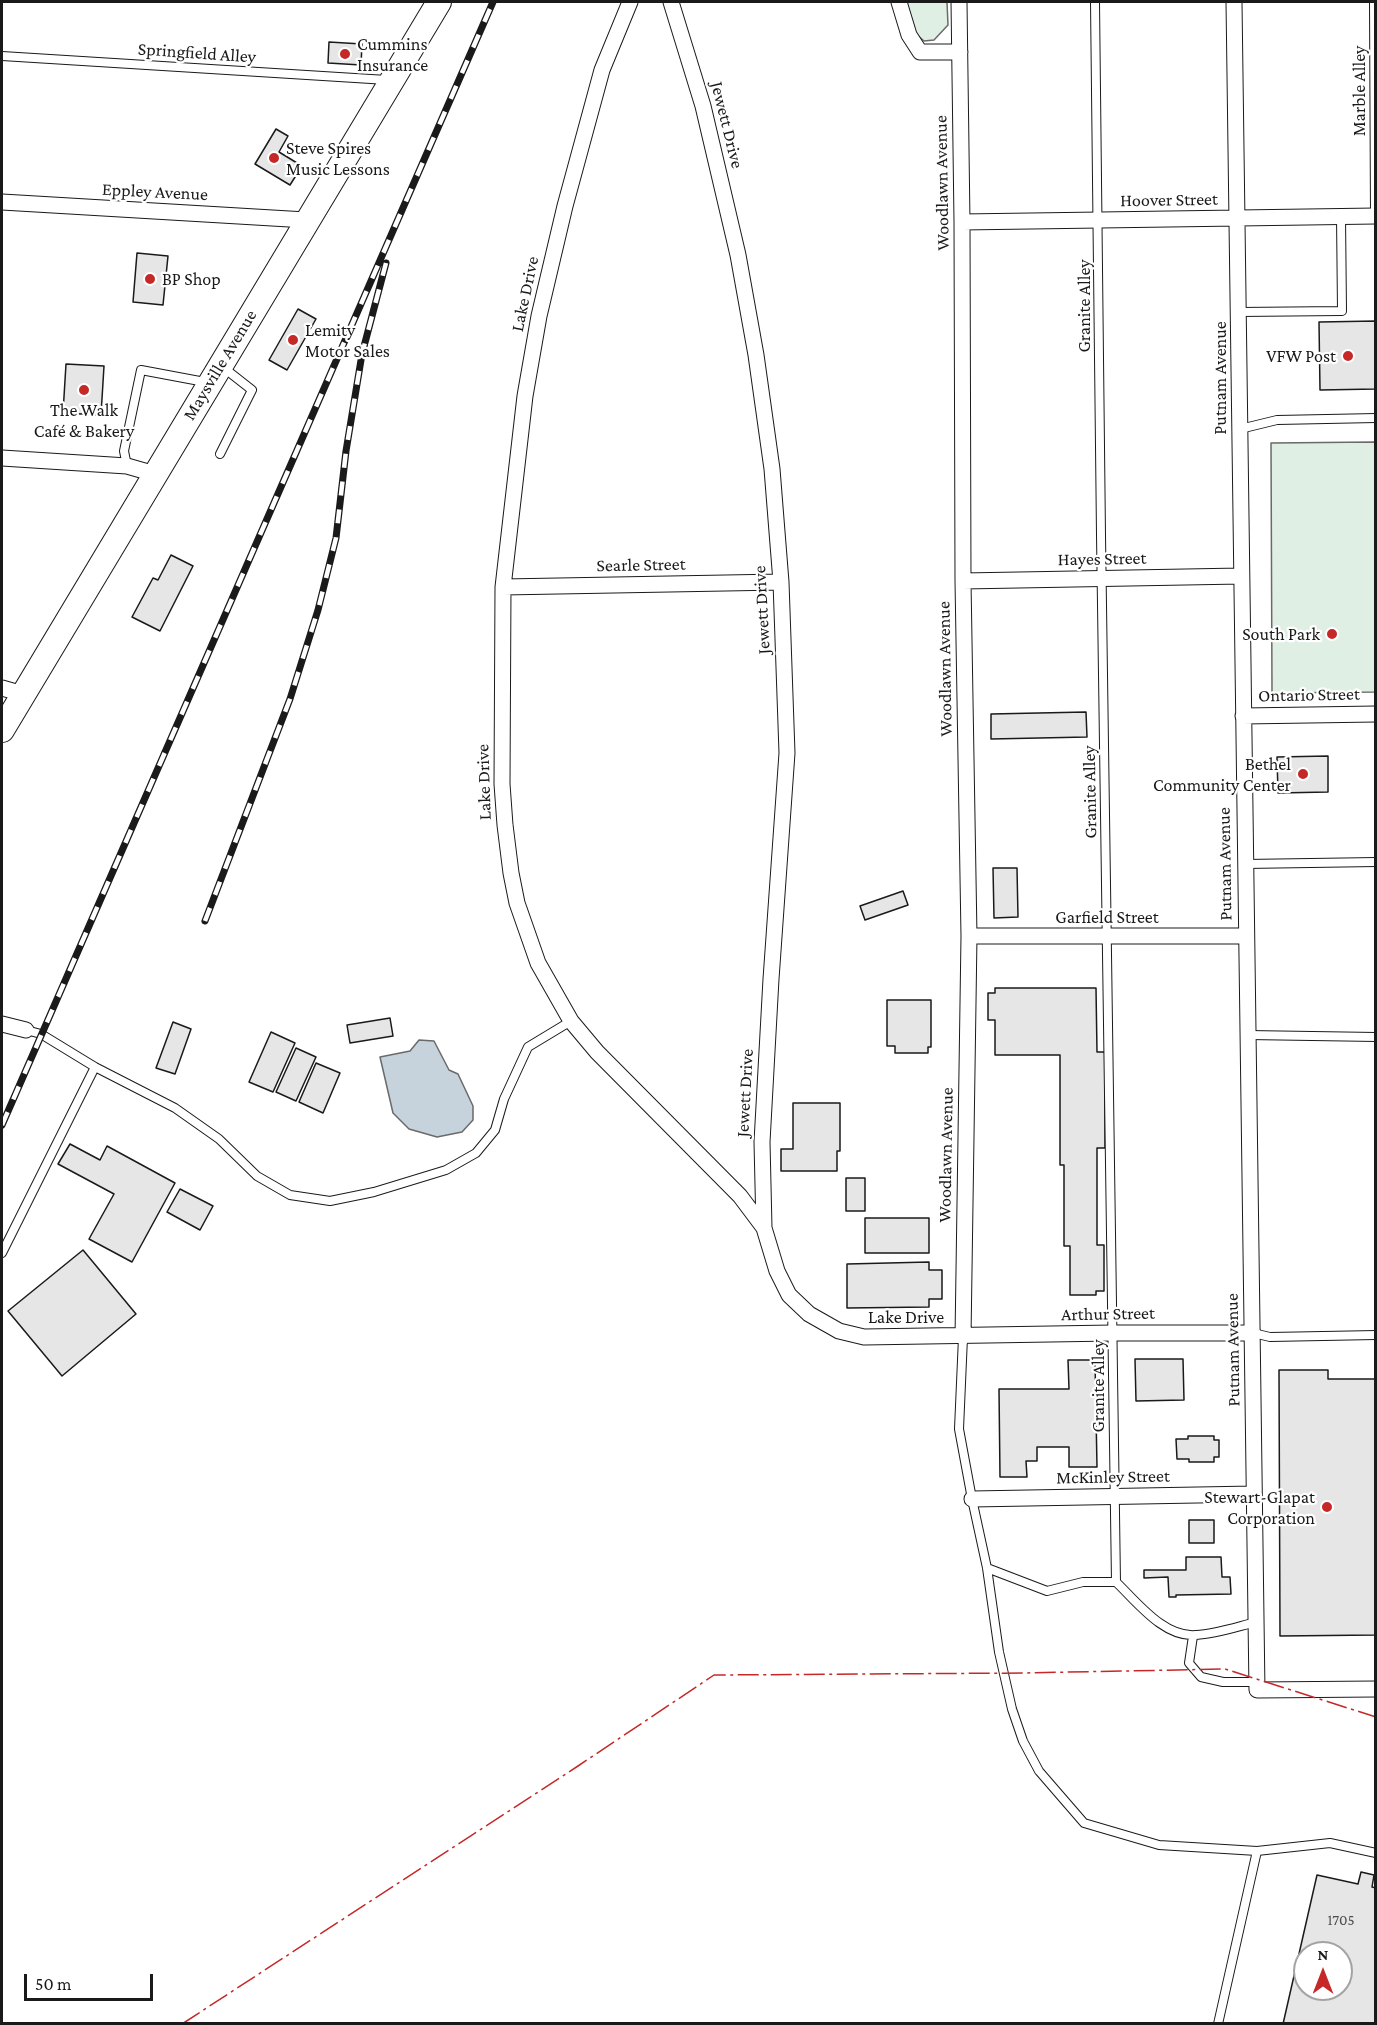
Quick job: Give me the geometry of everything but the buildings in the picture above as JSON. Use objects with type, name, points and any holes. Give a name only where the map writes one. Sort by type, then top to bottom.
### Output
[{"type":"main road","name":"Maysville Avenue","points":[[2,730],[12,691],[155,474],[439,2]]},
{"type":"street","name":"Lake Drive","points":[[630,2],[602,70],[565,206],[539,316],[525,396],[503,587],[502,784],[511,873],[518,903],[538,963],[571,1021],[597,1052],[740,1196],[764,1228],[777,1271],[789,1294],[809,1314],[840,1331],[864,1337],[963,1337]]},
{"type":"street","name":"Jewett Drive","points":[[671,2],[703,106],[740,266],[756,355],[772,469],[781,582],[787,753],[762,1142],[764,1228]]},
{"type":"street","points":[[899,2],[909,35],[920,52],[960,52]]},
{"type":"street","name":"Woodlawn Avenue","points":[[959,2],[963,581],[969,936],[963,1337]]},
{"type":"street","name":"Putnam Avenue","points":[[1234,2],[1257,1686]]},
{"type":"street","name":"Eppley Avenue","points":[[2,202],[306,220]]},
{"type":"street","name":"Hoover Street","points":[[962,222],[1375,216]]},
{"type":"street","points":[[2,458],[127,466],[155,474]]},
{"type":"street","name":"Hayes Street","points":[[963,581],[1241,576]]},
{"type":"street","name":"Searle Street","points":[[503,587],[781,582]]},
{"type":"street","name":"Ontario Street","points":[[1242,716],[1376,714]]},
{"type":"street","name":"Garfield Street","points":[[969,936],[1246,936]]},
{"type":"street","points":[[2,1024],[26,1030]]},
{"type":"street","name":"Arthur Street","points":[[963,1337],[1113,1333],[1253,1333]]},
{"type":"street","name":"McKinley Street","points":[[972,1499],[1254,1494]]},
{"type":"street","points":[[1257,1686],[1376,1689]]},
{"type":"lane","name":"Granite Alley","points":[[1095,2],[1116,1582]]},
{"type":"lane","name":"Marble Alley","points":[[1374,2],[1375,216]]},
{"type":"lane","name":"Springfield Alley","points":[[2,56],[391,80]]},
{"type":"lane","points":[[1239,312],[1342,311],[1341,216]]},
{"type":"lane","points":[[127,466],[124,451],[141,370],[215,374],[252,390],[220,454]]},
{"type":"lane","points":[[1240,429],[1277,420],[1376,418]]},
{"type":"lane","points":[[1245,864],[1376,862]]},
{"type":"lane","points":[[26,1030],[41,1034],[94,1067],[175,1107],[219,1139],[257,1176],[290,1195],[330,1201],[374,1192],[446,1170],[476,1153],[495,1130],[504,1099],[528,1047],[571,1021]]},
{"type":"lane","points":[[1247,1035],[1376,1037]]},
{"type":"lane","points":[[2,1253],[94,1067]]},
{"type":"lane","points":[[1253,1333],[1270,1337],[1376,1335]]},
{"type":"lane","points":[[963,1337],[959,1429],[987,1568],[999,1652],[1012,1709],[1023,1741],[1039,1771],[1084,1823],[1159,1845],[1257,1851],[1330,1844],[1376,1852]]},
{"type":"lane","points":[[987,1568],[1047,1591],[1083,1582],[1116,1582],[1152,1616],[1170,1629],[1193,1636],[1220,1632],[1256,1622]]},
{"type":"lane","points":[[1193,1636],[1189,1663],[1201,1677],[1257,1686]]},
{"type":"lane","points":[[1218,2024],[1257,1851]]},
{"type":"green space","points":[[904,2],[947,2],[948,25],[934,40],[924,41],[915,33]]},
{"type":"green space","points":[[1375,442],[1375,692],[1272,693],[1271,443]]},
{"type":"shaded area","points":[[419,1040],[434,1041],[449,1070],[458,1074],[473,1106],[473,1120],[462,1132],[437,1137],[409,1129],[393,1113],[380,1057],[410,1051]]},
{"type":"railway","points":[[2,1125],[493,2]]},
{"type":"railway","points":[[205,921],[290,699],[318,610],[336,538],[346,451],[362,354],[386,263]]},
{"type":"power","points":[[182,2024],[714,1675],[1225,1669],[1376,1717]]},
{"type":"place","name":"Cummins Insurance","points":[[345,54]]},
{"type":"place","name":"Steve Spires Music Lessons","points":[[274,158]]},
{"type":"place","name":"BP Shop","points":[[150,279]]},
{"type":"place","name":"Lemity Motor Sales","points":[[293,340]]},
{"type":"place","name":"VFW Post","points":[[1348,356]]},
{"type":"place","name":"The Walk Café & Bakery","points":[[84,390]]},
{"type":"place","name":"South Park","points":[[1332,634]]},
{"type":"place","name":"Bethel Community Center","points":[[1303,774]]},
{"type":"place","name":"Stewart-Glapat Corporation","points":[[1327,1507]]}]
